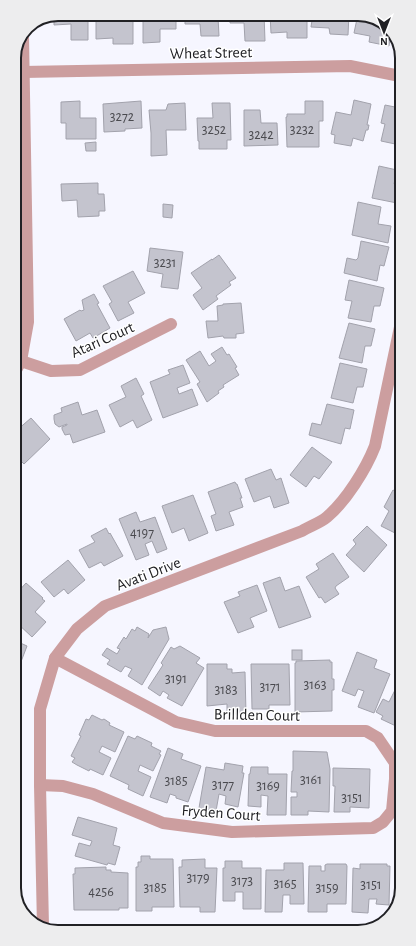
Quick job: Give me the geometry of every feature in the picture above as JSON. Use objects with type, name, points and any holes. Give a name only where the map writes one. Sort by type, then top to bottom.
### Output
[{"type":"street","points":[[21,361],[28,322],[23,47]]},
{"type":"street","name":"Wheat Street","points":[[23,72],[350,66],[395,75]]},
{"type":"street","name":"Atari Court","points":[[21,361],[51,371],[80,370],[171,324]]},
{"type":"street","name":"Avati Drive","points":[[43,921],[40,709],[55,658],[77,629],[105,606],[302,531],[326,517],[346,496],[368,463],[375,446],[395,351]]},
{"type":"street","name":"Brillden Court","points":[[55,658],[176,722],[215,731],[366,731],[378,738],[395,763],[395,779]]},
{"type":"street","name":"Fryden Court","points":[[40,785],[63,786],[93,794],[162,823],[232,832],[373,828],[383,822],[392,811],[395,779]]},
{"type":"building","points":[[58,21],[88,21],[88,40],[71,40],[71,24],[54,25],[54,22]]},
{"type":"building","points":[[96,21],[133,21],[133,44],[113,44],[113,38],[96,39]]},
{"type":"building","points":[[143,21],[176,21],[176,29],[160,29],[160,42],[143,43]]},
{"type":"building","points":[[185,21],[218,21],[219,36],[201,36],[200,24],[185,24]]},
{"type":"building","points":[[230,21],[264,21],[265,41],[245,41],[244,23],[230,23]]},
{"type":"building","points":[[270,21],[307,21],[307,38],[287,38],[287,32],[271,33]]},
{"type":"building","points":[[312,21],[349,21],[348,35],[330,34],[329,28],[311,27]]},
{"type":"building","points":[[357,21],[367,22],[384,32],[390,40],[389,46],[369,42],[370,36],[354,33]]},
{"type":"building","points":[[354,100],[371,104],[367,125],[369,125],[368,130],[366,130],[363,141],[353,138],[351,146],[334,143],[335,135],[331,134],[336,112],[351,115]]},
{"type":"building","points":[[80,101],[80,118],[96,118],[96,139],[66,139],[66,123],[61,123],[61,102]]},
{"type":"building","points":[[141,101],[142,128],[125,129],[125,131],[104,132],[103,104]]},
{"type":"building","points":[[305,101],[323,101],[323,121],[319,121],[319,147],[287,147],[287,114],[305,114]]},
{"type":"building","points":[[185,103],[186,130],[166,130],[167,155],[151,156],[149,110],[166,110],[168,104]]},
{"type":"building","points":[[212,103],[230,103],[231,140],[227,140],[227,149],[199,149],[197,118],[213,118]]},
{"type":"building","points":[[385,105],[395,107],[395,144],[381,141],[385,124],[381,123]]},
{"type":"building","points":[[244,110],[260,110],[261,123],[277,123],[278,145],[244,146]]},
{"type":"building","points":[[96,142],[96,151],[86,151],[85,143]]},
{"type":"building","points":[[379,166],[395,170],[395,203],[372,198]]},
{"type":"building","points":[[98,183],[98,194],[104,194],[105,211],[99,211],[99,216],[78,217],[77,200],[62,201],[61,184]]},
{"type":"building","points":[[358,202],[381,207],[378,224],[391,226],[388,243],[352,235]]},
{"type":"building","points":[[163,204],[173,205],[172,218],[163,217]]},
{"type":"building","points":[[361,241],[389,247],[384,266],[380,265],[377,281],[344,273],[347,258],[356,260],[358,258]]},
{"type":"building","points":[[150,248],[183,252],[178,289],[161,287],[163,274],[147,271]]},
{"type":"building","points":[[219,255],[236,278],[229,282],[231,285],[216,296],[218,299],[203,310],[193,295],[202,288],[191,273]]},
{"type":"building","points":[[133,271],[145,293],[128,302],[134,313],[118,321],[109,304],[112,302],[103,286]]},
{"type":"building","points":[[349,280],[384,288],[380,306],[374,306],[371,322],[348,318],[352,301],[345,300]]},
{"type":"building","points":[[94,294],[99,303],[97,304],[110,328],[93,338],[90,333],[76,341],[64,319],[80,310],[84,310],[82,300]]},
{"type":"building","points":[[241,303],[244,333],[236,334],[236,338],[224,338],[223,336],[208,338],[206,321],[218,321],[217,306],[223,304]]},
{"type":"building","points":[[349,323],[375,329],[371,346],[365,346],[362,363],[339,358]]},
{"type":"building","points":[[222,347],[227,355],[229,354],[237,367],[235,368],[239,375],[223,385],[224,387],[218,391],[219,393],[207,402],[197,384],[200,382],[186,360],[200,351],[209,366],[216,361],[211,354]]},
{"type":"building","points":[[340,363],[367,369],[363,387],[357,387],[353,403],[331,398]]},
{"type":"building","points":[[183,365],[190,383],[177,388],[179,394],[192,389],[198,405],[163,418],[150,382],[170,374],[168,370]]},
{"type":"building","points":[[136,378],[144,394],[141,396],[152,420],[137,428],[133,420],[120,427],[109,405],[126,397],[121,386]]},
{"type":"building","points":[[78,402],[82,415],[97,410],[105,432],[73,443],[70,434],[65,435],[62,429],[62,427],[67,424],[59,427],[55,424],[54,415],[62,412],[61,408]]},
{"type":"building","points":[[327,404],[354,410],[350,429],[345,428],[341,444],[309,435],[312,423],[321,425]]},
{"type":"building","points":[[31,418],[50,439],[24,464],[21,461],[21,427]]},
{"type":"building","points":[[312,447],[332,462],[319,479],[314,476],[306,487],[290,475]]},
{"type":"building","points":[[271,469],[276,480],[281,478],[289,503],[274,508],[270,496],[254,502],[245,479]]},
{"type":"building","points":[[235,482],[242,498],[240,498],[243,507],[229,512],[234,525],[216,531],[211,516],[216,514],[208,492]]},
{"type":"building","points":[[393,490],[395,491],[395,533],[381,526],[389,511],[384,507]]},
{"type":"building","points":[[193,495],[208,533],[189,541],[184,528],[172,533],[162,506]]},
{"type":"building","points":[[136,512],[140,522],[155,517],[167,549],[157,553],[152,541],[145,544],[149,555],[136,560],[119,519]]},
{"type":"building","points":[[367,526],[387,545],[364,572],[346,555],[356,544],[353,540]]},
{"type":"building","points":[[106,528],[123,556],[104,566],[101,562],[89,568],[79,550],[95,542],[91,536]]},
{"type":"building","points":[[333,553],[349,577],[336,586],[335,588],[339,594],[325,603],[321,597],[319,598],[306,577],[319,569],[316,564]]},
{"type":"building","points":[[68,560],[85,580],[68,594],[64,589],[54,597],[41,582]]},
{"type":"building","points":[[280,577],[285,591],[299,586],[311,617],[279,628],[263,583]]},
{"type":"building","points":[[26,583],[45,601],[35,612],[46,622],[32,637],[21,627],[21,588]]},
{"type":"building","points":[[257,585],[267,611],[250,618],[254,627],[238,633],[224,602],[240,596],[238,592]]},
{"type":"building","points":[[137,627],[149,634],[148,638],[153,630],[166,627],[169,639],[142,685],[128,676],[132,669],[125,666],[121,672],[107,664],[110,660],[102,655],[107,648],[117,654],[120,649],[117,648],[124,637],[126,639],[132,629],[135,631]]},
{"type":"building","points":[[21,643],[27,646],[21,662]]},
{"type":"building","points":[[180,646],[200,658],[196,663],[204,668],[182,706],[167,698],[169,695],[163,691],[160,696],[148,688],[163,665],[161,663],[171,647],[174,649]]},
{"type":"building","points":[[292,650],[302,650],[302,660],[292,660]]},
{"type":"building","points":[[357,652],[377,660],[374,668],[390,674],[374,713],[358,707],[364,691],[358,689],[355,696],[342,691]]},
{"type":"building","points":[[330,660],[330,662],[332,662],[332,679],[334,679],[334,690],[332,690],[332,711],[295,712],[296,661]]},
{"type":"building","points":[[207,664],[227,664],[227,669],[232,669],[232,673],[245,672],[246,714],[227,714],[227,704],[207,706]]},
{"type":"building","points":[[251,664],[289,664],[290,705],[269,705],[269,709],[252,709]]},
{"type":"building","points":[[395,690],[395,726],[381,719],[383,716],[376,712],[383,699],[389,702]]},
{"type":"building","points":[[92,715],[102,720],[104,719],[110,723],[109,725],[124,732],[115,752],[102,746],[99,752],[111,758],[103,775],[90,769],[89,771],[72,762],[75,758],[71,756],[81,736],[79,735],[86,719],[89,720]]},
{"type":"building","points":[[128,736],[135,739],[137,736],[152,743],[151,746],[161,751],[159,754],[161,755],[153,771],[140,765],[138,771],[151,777],[143,796],[128,789],[129,785],[110,776]]},
{"type":"building","points":[[168,748],[183,754],[181,759],[201,766],[188,802],[176,798],[176,796],[170,794],[167,803],[150,797]]},
{"type":"building","points":[[293,751],[327,752],[330,769],[329,812],[308,811],[308,815],[291,815],[291,797],[297,797],[297,792],[291,792]]},
{"type":"building","points":[[225,763],[243,766],[242,773],[244,773],[238,807],[225,804],[226,796],[219,794],[216,811],[199,808],[206,767],[224,770]]},
{"type":"building","points":[[251,767],[268,767],[268,774],[287,774],[286,815],[267,815],[268,796],[261,795],[261,807],[248,806],[249,774]]},
{"type":"building","points":[[333,768],[370,769],[369,808],[350,807],[350,812],[334,812],[335,786],[333,786]]},
{"type":"building","points":[[78,817],[117,828],[113,845],[120,847],[115,865],[108,863],[107,865],[75,856],[79,843],[90,846],[92,841],[72,835]]},
{"type":"building","points":[[141,856],[150,856],[150,859],[173,859],[174,907],[152,907],[152,911],[136,911],[136,867],[138,867],[138,862],[141,862]]},
{"type":"building","points":[[205,859],[205,868],[217,868],[215,912],[200,912],[200,907],[180,907],[179,867],[182,867],[182,860]]},
{"type":"building","points":[[225,861],[242,861],[242,868],[261,868],[261,909],[243,909],[243,892],[235,892],[235,901],[223,901],[223,868],[225,868]]},
{"type":"building","points":[[284,863],[303,863],[304,904],[290,904],[290,895],[283,895],[282,912],[265,912],[266,870],[284,870]]},
{"type":"building","points":[[346,864],[347,866],[346,904],[327,904],[327,912],[308,912],[309,866],[321,866],[321,871],[325,871],[325,865]]},
{"type":"building","points":[[360,864],[387,864],[387,866],[390,866],[389,905],[376,904],[377,899],[369,899],[368,913],[352,912],[353,868],[360,869]]},
{"type":"building","points":[[106,867],[106,870],[111,870],[111,872],[128,873],[128,908],[119,908],[119,910],[74,910],[73,874],[75,874],[75,868]]}]
